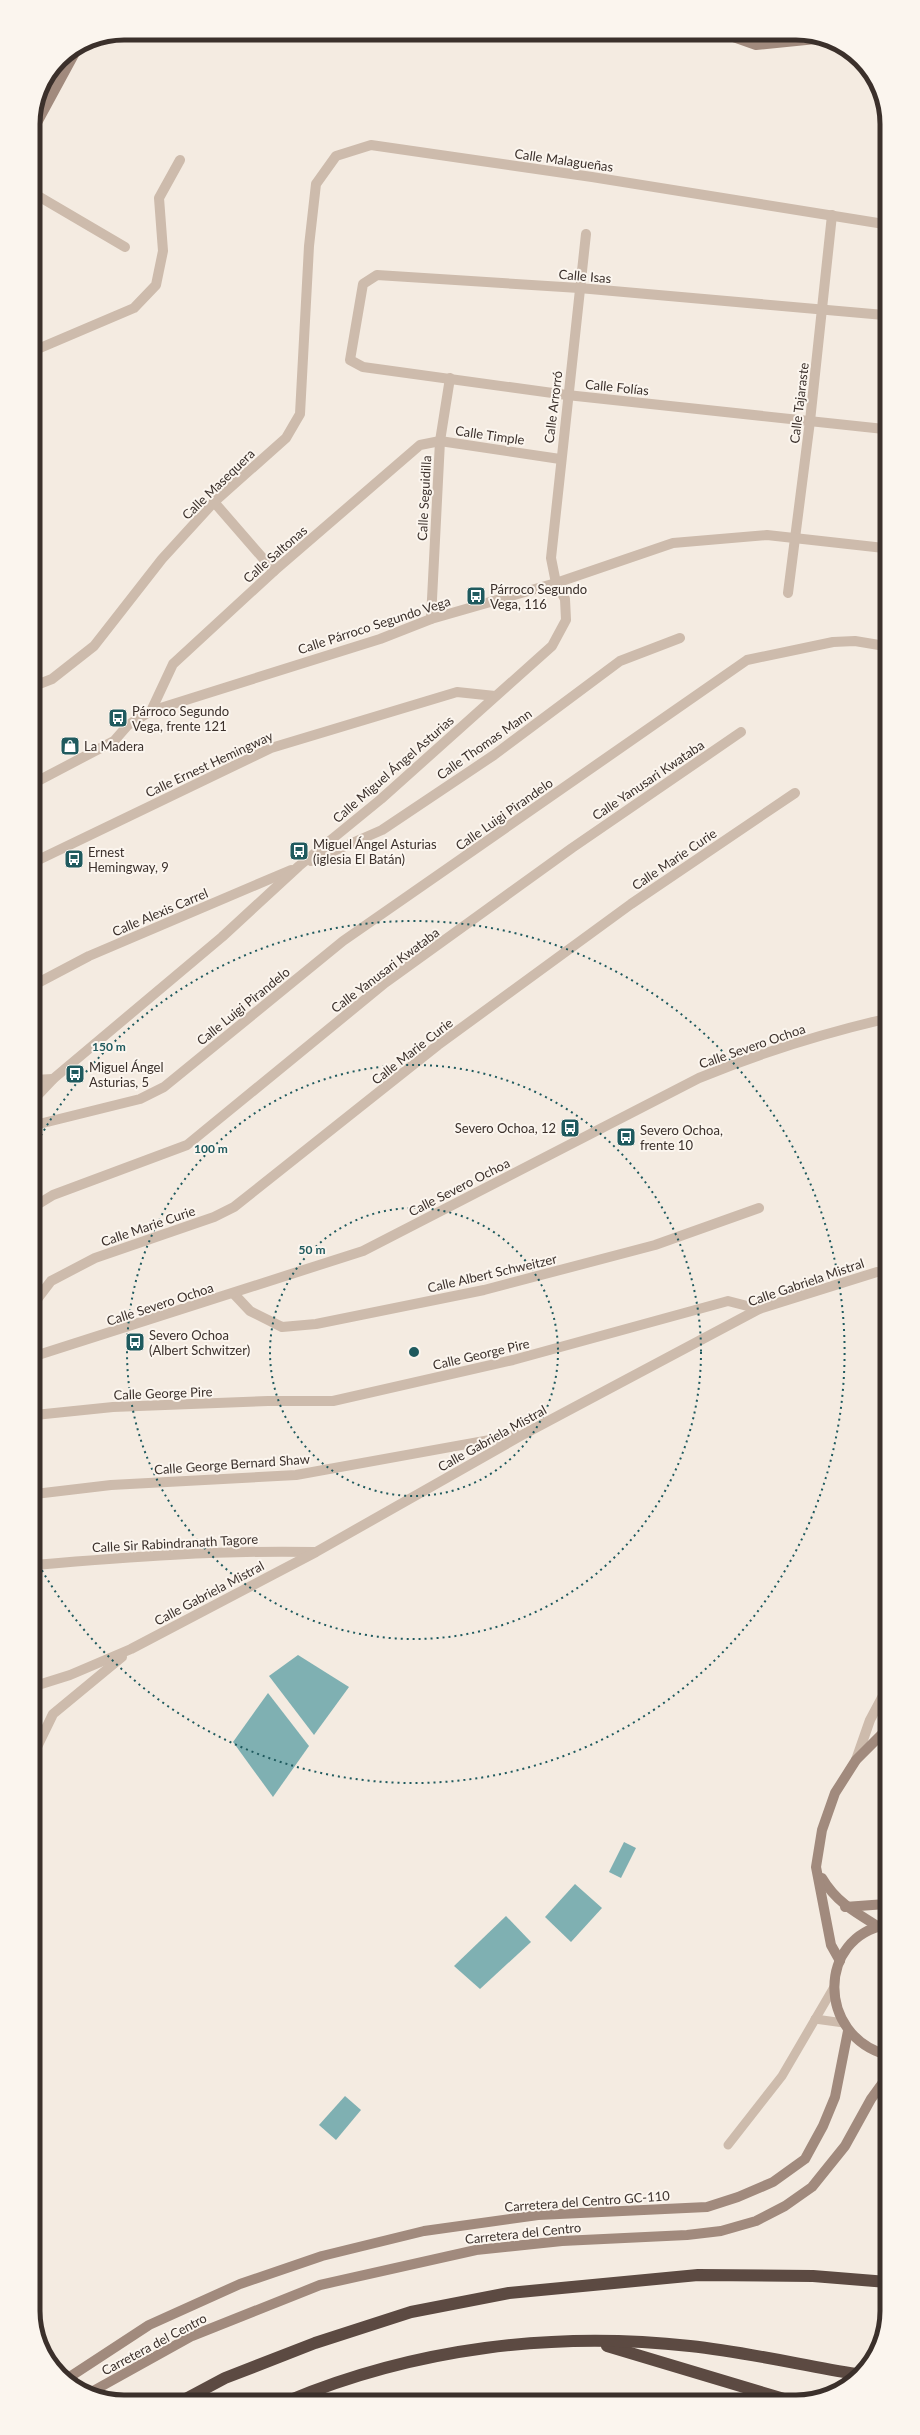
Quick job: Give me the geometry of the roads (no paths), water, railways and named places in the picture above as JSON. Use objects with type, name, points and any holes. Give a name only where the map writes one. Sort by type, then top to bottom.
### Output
[{"type":"highway","points":[[193,2395],[225,2378],[315,2343],[411,2312],[509,2294],[698,2275],[813,2276],[880,2281]]},
{"type":"highway","points":[[588,2340],[771,2395]]},
{"type":"highway","points":[[303,2395],[330,2384],[419,2358],[516,2343],[588,2340],[690,2346],[852,2373]]},
{"type":"main road","points":[[744,40],[756,44],[802,40]]},
{"type":"main road","points":[[41,116],[72,59]]},
{"type":"main road","points":[[840,1961],[831,1945],[816,1868],[822,1830],[835,1793],[856,1760],[880,1736]]},
{"type":"main road","points":[[816,1868],[830,1891],[845,1907],[880,1924]]},
{"type":"main road","points":[[845,1907],[880,1904]]},
{"type":"main road","points":[[880,1928],[856,1940],[840,1961],[834,1986],[837,2010],[846,2027],[860,2043],[874,2052],[880,2053]]},
{"type":"main road","name":"Carretera del Centro GC-110","points":[[71,2376],[149,2325],[240,2284],[322,2256],[424,2231],[538,2215],[706,2207],[738,2197],[773,2182],[804,2159],[823,2126],[835,2097],[846,2027]]},
{"type":"main road","name":"Carretera del Centro","points":[[94,2390],[192,2336],[320,2284],[476,2250],[562,2241],[687,2235],[721,2231],[756,2221],[785,2206],[812,2187],[845,2146],[871,2099],[880,2086]]},
{"type":"street","name":"Calle Malagueñas","points":[[309,246],[316,184],[336,156],[371,145],[880,223]]},
{"type":"street","points":[[40,348],[134,308],[156,285],[162,251],[159,198],[180,160]]},
{"type":"street","points":[[40,198],[126,247]]},
{"type":"street","name":"Calle Tajaraste","points":[[788,593],[810,421],[832,215]]},
{"type":"street","name":"Calle Arrorró","points":[[556,583],[551,558],[560,459],[586,234]]},
{"type":"street","name":"Calle Masequera","points":[[40,684],[52,679],[94,646],[162,559],[214,502],[286,438],[300,414],[309,246]]},
{"type":"street","name":"Calle Isas","points":[[350,360],[363,284],[377,275],[579,288],[822,311],[880,315]]},
{"type":"street","name":"Calle Folías","points":[[350,360],[363,367],[567,395],[880,429]]},
{"type":"street","name":"Calle Seguidilla","points":[[431,620],[440,441],[450,378]]},
{"type":"street","name":"Calle Timple","points":[[440,441],[560,459]]},
{"type":"street","name":"Calle Saltonas","points":[[151,711],[173,664],[274,572],[420,445],[440,441]]},
{"type":"street","points":[[214,502],[274,572]]},
{"type":"street","name":"Calle Párroco Segundo Vega","points":[[40,781],[114,742],[128,725],[151,711],[380,639],[431,620],[556,583],[673,544],[767,535],[796,537],[880,548]]},
{"type":"street","name":"Calle Miguel Ángel Asturias","points":[[40,1092],[222,936],[299,866],[381,800],[552,646],[566,620],[565,599],[556,583]]},
{"type":"street","name":"Calle Thomas Mann","points":[[299,866],[382,830],[494,755],[620,661],[680,638]]},
{"type":"street","name":"Calle Luigi Pirandelo","points":[[40,1123],[140,1098],[164,1087],[343,941],[747,660],[833,642],[855,641],[880,645]]},
{"type":"street","name":"Calle Ernest Hemingway","points":[[40,859],[270,748],[457,692],[495,696]]},
{"type":"street","name":"Calle Yanusari Kwataba","points":[[40,1203],[53,1195],[187,1145],[385,983],[572,848],[741,732]]},
{"type":"street","name":"Calle Marie Curie","points":[[40,1295],[51,1281],[95,1258],[214,1217],[234,1207],[451,1036],[631,904],[795,793]]},
{"type":"street","name":"Calle Alexis Carrel","points":[[40,982],[89,956],[299,866]]},
{"type":"street","name":"Calle Severo Ochoa","points":[[40,1354],[234,1294],[363,1251],[699,1078],[748,1058],[833,1031],[880,1020]]},
{"type":"street","points":[[40,1080],[53,1080]]},
{"type":"street","name":"Calle Albert Schweitzer","points":[[234,1294],[250,1311],[282,1327],[316,1324],[492,1288],[655,1245],[759,1208]]},
{"type":"street","name":"Calle Gabriela Mistral","points":[[40,1684],[70,1675],[131,1649],[316,1552],[524,1434],[759,1309],[877,1272]]},
{"type":"street","name":"Calle George Pire","points":[[40,1415],[113,1408],[268,1401],[333,1401],[513,1360],[728,1301],[759,1309]]},
{"type":"street","name":"Calle George Bernard Shaw","points":[[40,1493],[111,1485],[296,1475],[524,1434]]},
{"type":"street","name":"Calle Sir Rabindranath Tagore","points":[[40,1565],[146,1556],[265,1551],[316,1552]]},
{"type":"street","name":"Calle Gabriela Mistral","points":[[40,1740],[52,1714],[131,1649]]},
{"type":"street","points":[[856,1760],[870,1720],[880,1701]]},
{"type":"lane","points":[[728,2145],[782,2076],[834,1986]]},
{"type":"lane","points":[[815,2019],[846,2027]]},
{"type":"water","points":[[298,1655],[349,1687],[314,1735],[269,1676]]},
{"type":"water","points":[[268,1693],[309,1746],[273,1797],[233,1742]]},
{"type":"water","points":[[624,1842],[636,1848],[621,1878],[609,1872]]},
{"type":"water","points":[[575,1884],[602,1908],[571,1942],[545,1917]]},
{"type":"water","points":[[506,1916],[531,1942],[480,1989],[454,1966]]},
{"type":"water","points":[[345,2096],[361,2110],[336,2140],[319,2125]]},
{"type":"place","name":"Párroco Segundo Vega, 116","points":[[476,596]]},
{"type":"place","name":"Párroco Segundo Vega, frente 121","points":[[118,718]]},
{"type":"place","name":"La Madera","points":[[70,746]]},
{"type":"place","name":"Miguel Ángel Asturias (iglesia El Batán)","points":[[299,851]]},
{"type":"place","name":"Ernest Hemingway, 9","points":[[74,859]]},
{"type":"place","name":"Miguel Ángel Asturias, 5","points":[[75,1074]]},
{"type":"place","name":"Severo Ochoa, 12","points":[[570,1128]]},
{"type":"place","name":"Severo Ochoa, frente 10","points":[[626,1137]]},
{"type":"place","name":"Severo Ochoa (Albert Schwitzer)","points":[[135,1342]]}]
